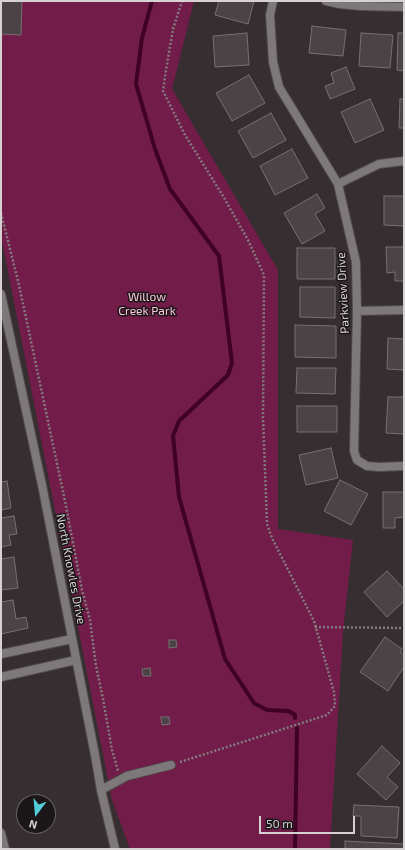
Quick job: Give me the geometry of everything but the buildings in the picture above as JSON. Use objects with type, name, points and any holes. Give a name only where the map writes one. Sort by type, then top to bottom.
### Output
[{"type":"street","name":"Parkview Drive","points":[[273,1],[270,15],[273,62],[279,87],[338,184],[356,262],[357,311],[354,450],[357,460],[368,466],[379,468],[404,466]]},
{"type":"street","points":[[326,1],[361,6],[404,7]]},
{"type":"street","points":[[338,184],[379,164],[404,161]]},
{"type":"street","name":"North Knowles Drive","points":[[1,294],[44,493],[101,790],[115,849]]},
{"type":"street","points":[[357,311],[404,310]]},
{"type":"street","points":[[1,654],[72,639]]},
{"type":"street","points":[[1,677],[76,660]]},
{"type":"street","points":[[101,790],[127,776],[171,765]]},
{"type":"street","points":[[1,832],[5,849]]},
{"type":"path","points":[[171,765],[327,715],[335,706],[334,692],[314,621],[272,538],[267,524],[263,417],[264,275],[248,240],[223,196],[185,136],[164,91],[173,29],[182,1]]},
{"type":"path","points":[[1,213],[19,285],[65,501],[82,590],[90,620],[96,666],[112,750],[121,779]]},
{"type":"path","points":[[315,627],[404,628]]},
{"type":"green space","name":"Willow Creek Park","points":[[1,1],[194,1],[172,89],[278,270],[278,529],[353,540],[343,632],[330,849],[130,849],[112,800],[1,236]]},
{"type":"waterway","points":[[152,1],[142,38],[136,84],[155,149],[170,189],[219,256],[232,363],[228,375],[179,421],[173,436],[179,497],[225,659],[254,703],[267,710],[289,711],[295,715],[295,718]]},
{"type":"waterway","points":[[295,849],[297,728]]}]
